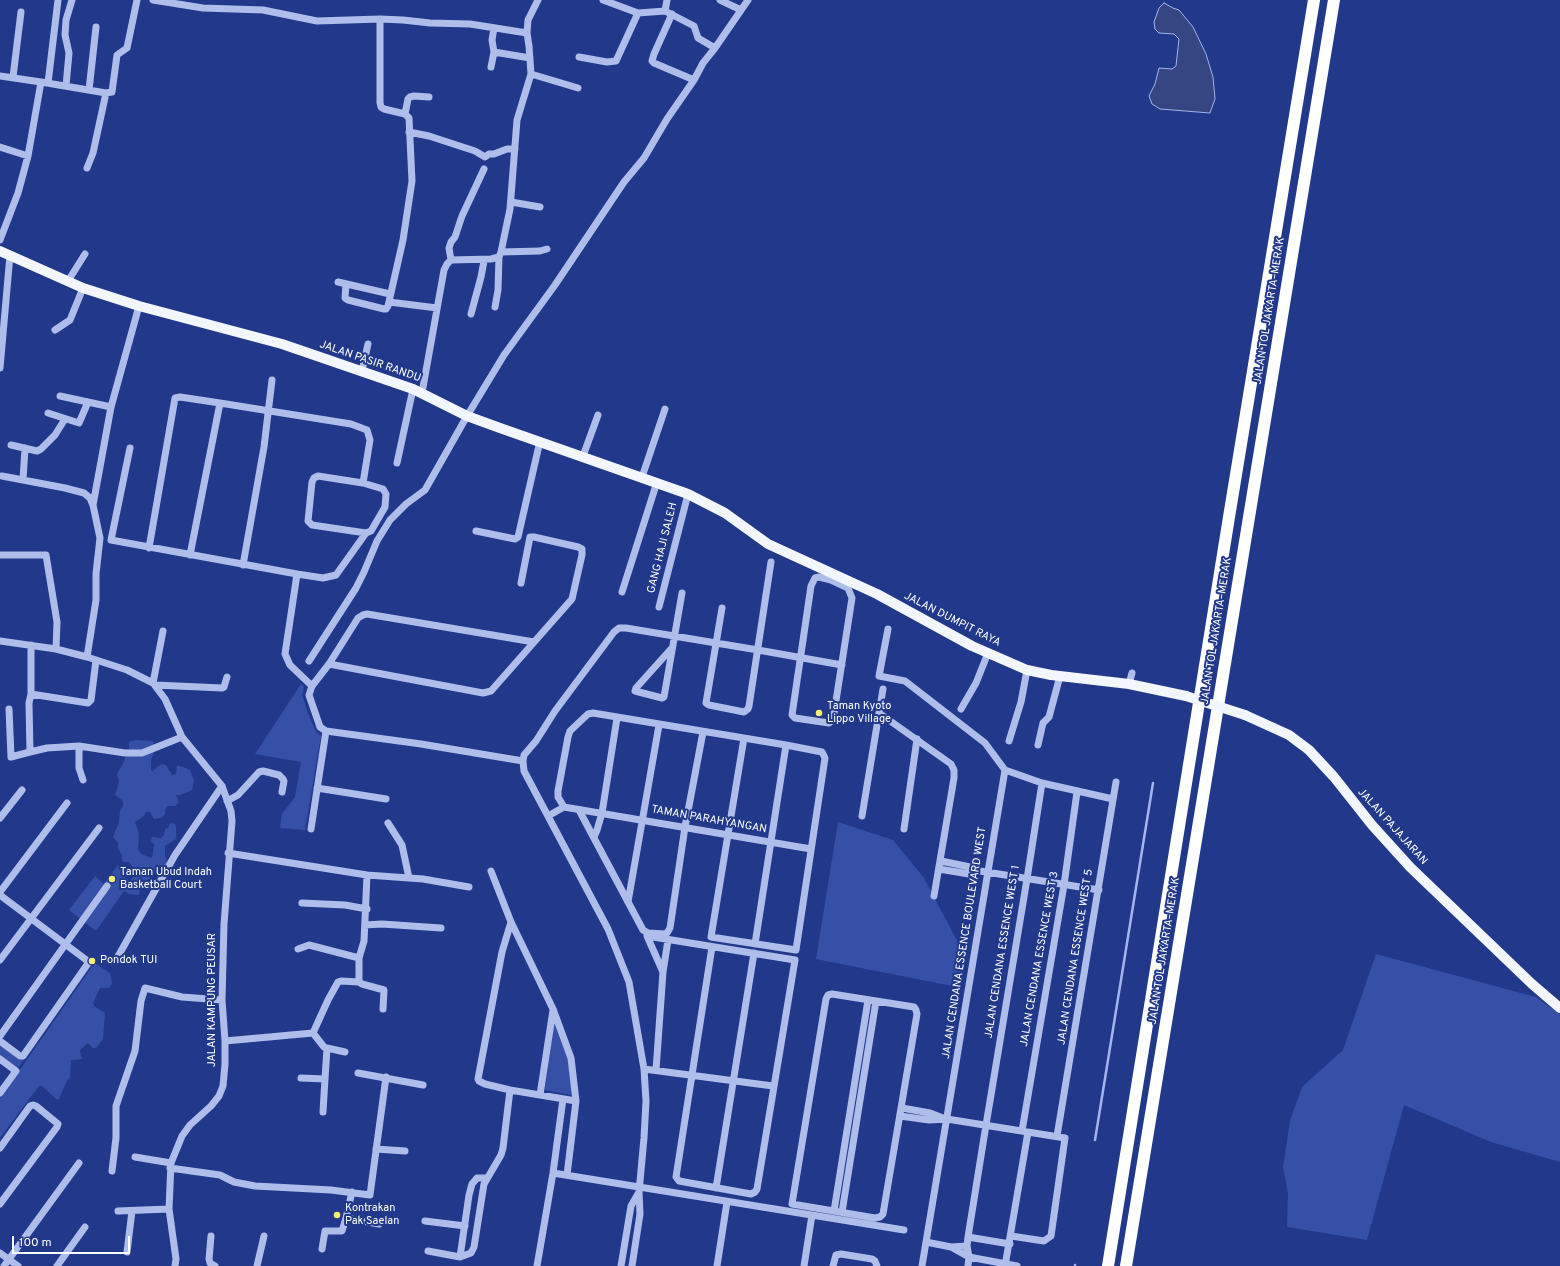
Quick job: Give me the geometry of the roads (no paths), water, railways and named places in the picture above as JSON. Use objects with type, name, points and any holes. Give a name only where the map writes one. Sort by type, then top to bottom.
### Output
[{"type":"highway","name":"JALAN TOL JAKARTA–MERAK","points":[[1108,1266],[1314,0]]},
{"type":"highway","name":"JALAN TOL JAKARTA–MERAK","points":[[1126,1266],[1334,0]]},
{"type":"main road","name":"JALAN PASIR RANDU","points":[[0,251],[83,288],[139,306],[282,344],[362,371],[417,391],[467,416],[688,494],[725,513]]},
{"type":"main road","name":"JALAN DUMPIT RAYA","points":[[725,513],[768,544],[876,594],[918,618],[988,653],[1027,670],[1060,676],[1129,684],[1186,696]]},
{"type":"main road","name":"JALAN PAJAJARAN","points":[[1186,696],[1245,715],[1289,735],[1309,750],[1410,867],[1532,984],[1560,1008]]},
{"type":"street","points":[[48,83],[58,0]]},
{"type":"street","points":[[66,86],[69,54],[65,35],[66,20],[72,0]]},
{"type":"street","points":[[0,76],[109,93],[113,89],[117,55],[126,48],[137,0]]},
{"type":"street","points":[[153,0],[203,8],[263,10],[317,21],[380,19],[470,24],[527,33]]},
{"type":"street","points":[[495,307],[498,290],[500,254],[507,228],[511,202],[517,120],[531,74],[527,33],[530,14],[538,0]]},
{"type":"street","points":[[603,0],[638,13],[669,12],[694,26],[698,38],[716,48]]},
{"type":"street","points":[[667,0],[669,12],[652,61],[694,80]]},
{"type":"street","points":[[720,0],[741,10]]},
{"type":"street","points":[[309,661],[356,588],[377,541],[390,520],[404,505],[425,489],[504,355],[555,285],[624,182],[644,158],[666,119],[694,80],[703,63],[716,48],[748,0]]},
{"type":"street","points":[[13,77],[21,12]]},
{"type":"street","points":[[579,57],[607,62],[616,61],[638,13]]},
{"type":"street","points":[[380,19],[381,107],[406,114]]},
{"type":"street","points":[[89,90],[96,28]]},
{"type":"street","points":[[491,67],[494,52],[492,40],[494,28]]},
{"type":"street","points":[[494,52],[530,58]]},
{"type":"street","points":[[531,74],[578,88]]},
{"type":"street","points":[[0,240],[18,193],[28,156],[40,82]]},
{"type":"street","points":[[87,168],[93,153],[106,93]]},
{"type":"street","points":[[346,284],[346,298],[348,300],[384,309],[386,308],[389,302],[403,240],[412,181],[409,118],[406,114],[408,99],[414,96],[429,96]]},
{"type":"street","points":[[409,132],[429,136],[475,151],[485,157],[489,154],[494,154],[507,149],[514,149]]},
{"type":"street","points":[[0,147],[28,156]]},
{"type":"street","points":[[397,463],[417,391],[437,308],[444,270],[451,260],[451,242],[455,237],[462,216],[484,169]]},
{"type":"street","points":[[511,202],[540,207]]},
{"type":"street","points":[[451,260],[484,261],[500,254],[540,251],[547,249]]},
{"type":"street","points":[[68,281],[85,254]]},
{"type":"street","points":[[0,368],[3,299],[10,255]]},
{"type":"street","points":[[471,314],[484,261]]},
{"type":"street","points":[[338,282],[390,294]]},
{"type":"street","points":[[55,330],[70,320],[83,288]]},
{"type":"street","points":[[389,302],[437,308]]},
{"type":"street","points":[[93,505],[111,407],[139,306]]},
{"type":"street","points":[[362,371],[368,344]]},
{"type":"street","points":[[243,565],[269,410],[272,380]]},
{"type":"street","points":[[60,396],[111,407]]},
{"type":"street","points":[[149,548],[175,398],[180,397],[269,410],[351,424],[367,430],[370,434],[370,440],[364,483]]},
{"type":"street","points":[[48,413],[79,423],[88,402]]},
{"type":"street","points":[[190,555],[220,403]]},
{"type":"street","points":[[642,477],[665,409]]},
{"type":"street","points":[[583,456],[598,415]]},
{"type":"street","points":[[11,445],[37,451],[42,449],[55,435],[65,419]]},
{"type":"street","points":[[476,531],[514,539],[518,537],[540,441]]},
{"type":"street","points":[[23,480],[25,448]]},
{"type":"street","points":[[130,448],[111,540],[297,574],[323,578],[336,575],[366,533],[373,529],[384,507],[386,494],[383,489],[364,483],[318,476],[314,478],[312,482],[308,521],[312,525],[366,533]]},
{"type":"street","points":[[2,476],[65,488],[84,493],[90,498],[93,505],[100,538],[96,574],[96,600],[87,657]]},
{"type":"street","points":[[622,592],[657,482]]},
{"type":"street","name":"GANG HAJI SALEH","points":[[660,607],[688,494]]},
{"type":"street","points":[[329,664],[487,693],[491,691],[572,599],[582,550],[571,545],[534,536],[530,537],[521,583]]},
{"type":"street","points":[[0,555],[46,555],[57,622],[56,649]]},
{"type":"street","points":[[722,608],[706,703],[709,705],[744,712],[749,706],[771,562]]},
{"type":"street","points":[[297,574],[286,654],[290,665],[312,686]]},
{"type":"street","points":[[824,577],[848,588],[852,598],[832,722],[829,723],[795,718],[792,715],[800,658],[811,586],[815,578],[824,577]]},
{"type":"street","points":[[671,649],[635,691],[662,698],[664,697],[671,649],[682,593]]},
{"type":"street","points":[[523,761],[421,744],[326,731],[320,727],[309,695],[312,686],[329,664],[358,618],[367,614],[534,642]]},
{"type":"street","points":[[632,1266],[640,1214],[639,1190],[646,1101],[644,1069],[629,982],[614,941],[524,771],[523,761],[526,752],[536,741],[614,632],[619,628],[842,665]]},
{"type":"street","points":[[888,629],[879,676],[905,681],[985,743],[1005,770],[1077,792],[1113,799]]},
{"type":"street","points":[[154,684],[163,631]]},
{"type":"street","points":[[0,641],[56,649],[87,657],[127,670],[154,684],[222,688],[224,687],[227,677]]},
{"type":"street","points":[[30,752],[28,703],[31,694],[31,645]]},
{"type":"street","points":[[961,709],[976,683],[988,653]]},
{"type":"street","points":[[31,694],[88,703],[90,700],[96,660]]},
{"type":"street","points":[[1009,741],[1021,702],[1027,670]]},
{"type":"street","points":[[1129,684],[1132,673]]},
{"type":"street","points":[[1038,745],[1043,723],[1049,717],[1060,676]]},
{"type":"street","name":"JALAN KAMPUNG PEUSAR","points":[[154,684],[164,699],[182,737],[222,786],[231,811],[232,821],[228,853],[224,924],[222,1000],[225,1064],[219,1096],[211,1106],[190,1125],[182,1136],[170,1166],[169,1209],[176,1259],[175,1266]]},
{"type":"street","points":[[862,816],[883,689]]},
{"type":"street","points":[[9,709],[11,757],[48,748],[79,746],[125,753],[142,753],[182,737]]},
{"type":"street","points":[[548,816],[564,807],[558,797],[558,791],[570,731],[588,714],[593,713],[818,750],[822,752],[825,756],[796,950],[711,937],[744,738]]},
{"type":"street","points":[[879,713],[951,764],[954,770],[954,778],[934,896]]},
{"type":"street","points":[[594,837],[598,830],[602,813],[618,718]]},
{"type":"street","points":[[628,902],[659,725]]},
{"type":"street","points":[[311,829],[326,731]]},
{"type":"street","points":[[579,810],[645,932],[665,934],[669,931],[685,827],[703,732]]},
{"type":"street","points":[[904,829],[917,739]]},
{"type":"street","points":[[755,944],[786,745]]},
{"type":"street","points":[[79,746],[79,768],[83,780]]},
{"type":"street","name":"JALAN CENDANA ESSENCE BOULEVARD WEST","points":[[922,1266],[1005,770]]},
{"type":"street","points":[[227,801],[238,795],[259,772],[263,771],[279,776],[283,779],[284,782],[282,792]]},
{"type":"street","name":"JALAN CENDANA ESSENCE WEST 1","points":[[968,1266],[968,1237],[1042,782]]},
{"type":"street","name":"JALAN CENDANA ESSENCE WEST 5","points":[[1057,1136],[1116,782]]},
{"type":"street","points":[[116,960],[175,855],[222,786]]},
{"type":"street","points":[[317,788],[386,799]]},
{"type":"street","points":[[0,818],[22,790]]},
{"type":"street","name":"JALAN CENDANA ESSENCE WEST 3","points":[[1006,1265],[1077,792]]},
{"type":"street","points":[[0,892],[67,803]]},
{"type":"street","name":"TAMAN PARAHYANGAN","points":[[564,807],[811,849]]},
{"type":"street","points":[[388,823],[402,845],[409,878]]},
{"type":"street","points":[[0,960],[99,828]]},
{"type":"street","points":[[228,853],[367,875],[409,878],[469,887]]},
{"type":"street","points":[[940,865],[970,867],[980,871],[1099,890]]},
{"type":"street","points":[[491,871],[511,922],[554,1009],[570,1058],[576,1101],[567,1175]]},
{"type":"street","points":[[359,982],[359,958],[364,941],[367,908],[367,875]]},
{"type":"street","points":[[0,1036],[106,886]]},
{"type":"street","points":[[0,895],[89,962],[22,1056],[0,1041]]},
{"type":"street","points":[[302,903],[345,904],[367,908]]},
{"type":"street","points":[[511,922],[502,952],[478,1079],[481,1083],[510,1090],[576,1101]]},
{"type":"street","points":[[365,925],[382,924],[441,928]]},
{"type":"street","points":[[663,972],[647,937],[754,953],[795,960],[757,1188],[755,1192],[751,1194],[679,1181],[676,1177],[712,947]]},
{"type":"street","points":[[656,1070],[663,972],[668,940]]},
{"type":"street","points":[[298,949],[309,945],[359,958]]},
{"type":"street","points":[[716,1188],[754,953]]},
{"type":"street","points":[[313,1033],[338,982],[359,982],[384,990],[383,1009]]},
{"type":"street","points":[[112,1171],[116,1138],[116,1106],[135,1051],[141,1001],[145,988],[182,997],[222,1000]]},
{"type":"street","points":[[832,994],[914,1007],[917,1014],[902,1108],[883,1214],[880,1217],[875,1218],[792,1204],[791,1200],[826,999],[828,995],[832,994]]},
{"type":"street","points":[[838,1211],[872,1001]]},
{"type":"street","points":[[540,1095],[554,1009]]},
{"type":"street","points":[[225,1041],[313,1033]]},
{"type":"street","points":[[313,1033],[324,1047],[345,1052]]},
{"type":"street","points":[[323,1112],[327,1048]]},
{"type":"street","points":[[0,1059],[16,1071],[0,1093]]},
{"type":"street","points":[[644,1069],[773,1086]]},
{"type":"street","points":[[358,1073],[423,1085]]},
{"type":"street","points":[[135,1157],[170,1166],[220,1175],[234,1182],[255,1186],[331,1190],[370,1195],[386,1077]]},
{"type":"street","points":[[301,1078],[325,1080]]},
{"type":"street","points":[[428,1251],[460,1257],[471,1252],[474,1247],[482,1192],[487,1178],[501,1155],[503,1148],[510,1090]]},
{"type":"street","points":[[537,1266],[553,1173],[563,1099]]},
{"type":"street","points":[[0,1148],[30,1106],[36,1106],[58,1124],[58,1127],[0,1204]]},
{"type":"street","points":[[902,1108],[930,1113],[947,1119],[1065,1138],[1051,1236],[1044,1241],[1011,1236]]},
{"type":"street","points":[[900,1116],[929,1120],[947,1119]]},
{"type":"street","points":[[376,1149],[405,1151]]},
{"type":"street","points":[[4,1266],[79,1163]]},
{"type":"street","points":[[553,1173],[639,1190],[727,1202],[904,1230]]},
{"type":"street","points":[[460,1257],[472,1184],[477,1178],[487,1178]]},
{"type":"street","points":[[621,1266],[631,1206],[639,1190]]},
{"type":"street","points":[[322,1249],[325,1230],[342,1231],[352,1192]]},
{"type":"street","points":[[718,1266],[727,1202]]},
{"type":"street","points":[[118,1211],[169,1209]]},
{"type":"street","points":[[127,1252],[132,1211]]},
{"type":"street","points":[[804,1266],[812,1215]]},
{"type":"street","points":[[346,1218],[379,1224]]},
{"type":"street","points":[[425,1221],[465,1226]]},
{"type":"street","points":[[57,1266],[85,1228]]},
{"type":"street","points":[[211,1236],[209,1259],[210,1263],[215,1266]]},
{"type":"street","points":[[257,1266],[264,1236]]},
{"type":"street","points":[[968,1237],[1010,1244]]},
{"type":"street","points":[[926,1242],[951,1247],[968,1246]]},
{"type":"street","points":[[951,1247],[969,1257],[1017,1266]]},
{"type":"street","points":[[0,1253],[18,1266]]},
{"type":"street","points":[[833,1266],[836,1255],[841,1254],[872,1259],[875,1261],[877,1266]]},
{"type":"waterway","points":[[1095,1140],[1153,783]]},
{"type":"place","name":"Taman Kyoto Lippo Village","points":[[819,713]]},
{"type":"place","name":"Taman Ubud Indah Basketball Court","points":[[112,879]]},
{"type":"place","name":"Pondok TUI","points":[[92,961]]},
{"type":"place","name":"Kontrakan Pak Saelan","points":[[337,1215]]}]
